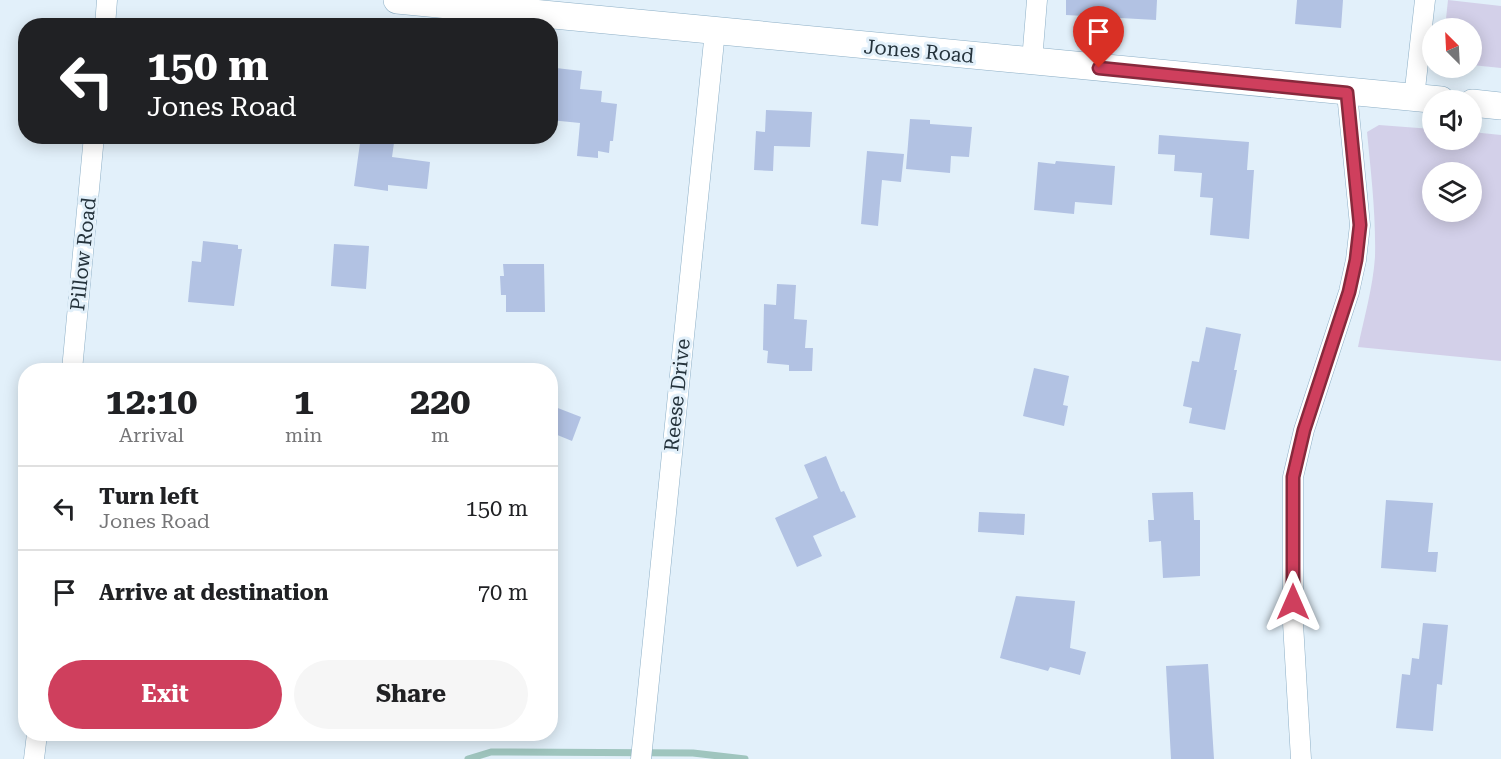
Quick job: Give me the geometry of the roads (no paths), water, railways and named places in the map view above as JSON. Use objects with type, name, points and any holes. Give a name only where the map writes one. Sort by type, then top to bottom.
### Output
[{"type":"street","points":[[106,18],[107,0]]},
{"type":"street","name":"Jones Road","points":[[397,0],[1422,99]]},
{"type":"street","points":[[1032,62],[1037,0]]},
{"type":"street","points":[[1414,98],[1425,0]]},
{"type":"street","name":"Reese Drive","points":[[641,759],[715,31]]},
{"type":"street","points":[[1301,759],[1293,623],[1293,477],[1304,430],[1349,292],[1356,260],[1360,225],[1347,93]]},
{"type":"street","points":[[1482,104],[1501,106]]},
{"type":"street","name":"Pillow Road","points":[[73,363],[93,144]]},
{"type":"street","points":[[34,759],[36,741]]},
{"type":"waterway","points":[[468,759],[491,752],[693,753],[745,759]]}]
